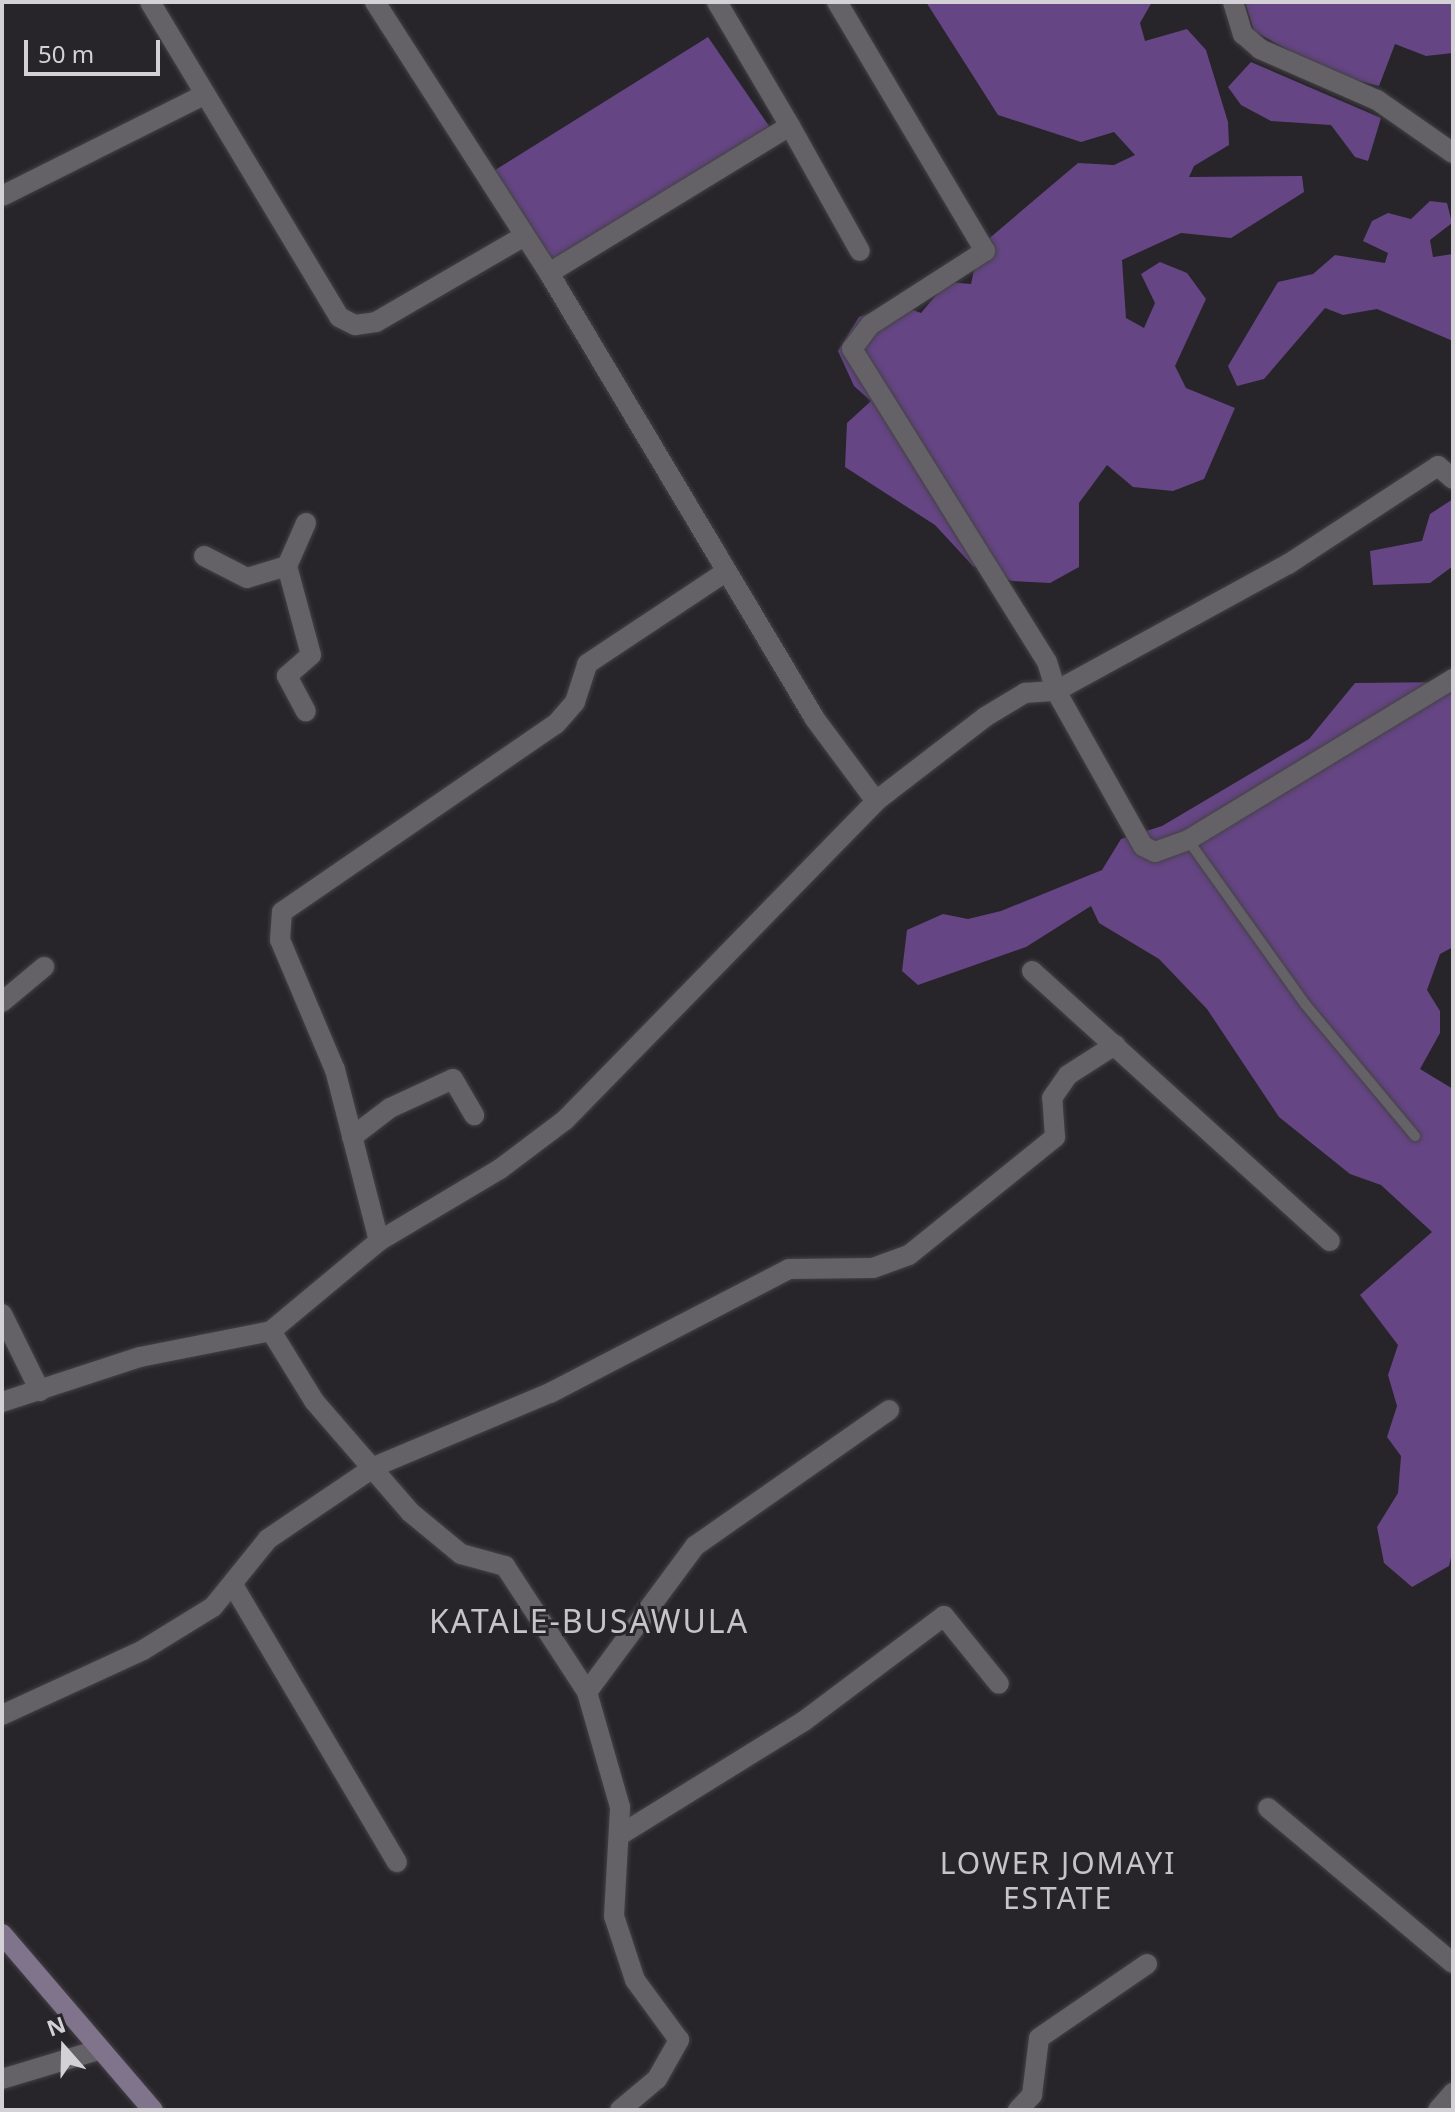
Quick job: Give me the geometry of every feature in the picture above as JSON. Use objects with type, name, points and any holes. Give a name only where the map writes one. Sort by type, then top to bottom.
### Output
[{"type":"main road","points":[[2,1934],[98,2050],[153,2110]]},
{"type":"street","points":[[150,2],[323,298],[355,325],[376,322],[521,238]]},
{"type":"street","points":[[375,2],[521,238],[549,273],[724,573],[876,801]]},
{"type":"street","points":[[717,2],[860,251]]},
{"type":"street","points":[[837,2],[985,251],[870,325],[852,349],[1047,662],[1056,691],[1143,846],[1170,850],[1453,679]]},
{"type":"street","points":[[1233,8],[1260,49],[1377,100],[1453,153]]},
{"type":"street","points":[[2,196],[204,95]]},
{"type":"street","points":[[549,273],[790,126]]},
{"type":"street","points":[[2,1402],[140,1357],[271,1331],[379,1241],[500,1169],[565,1120],[876,801],[985,717],[1025,693],[1056,691],[1288,564],[1438,466],[1453,479]]},
{"type":"street","points":[[306,523],[287,566],[311,655],[287,676],[306,711]]},
{"type":"street","points":[[204,556],[247,578],[287,566]]},
{"type":"street","points":[[379,1241],[335,1070],[280,940],[282,912],[556,724],[575,702],[587,664],[724,573]]},
{"type":"street","points":[[2,1002],[44,967]]},
{"type":"street","points":[[1032,971],[1330,1241]]},
{"type":"street","points":[[2,1715],[143,1650],[213,1607],[268,1539],[376,1466],[550,1393],[789,1269],[899,1260],[1055,1137],[1052,1098],[1068,1075],[1115,1045]]},
{"type":"street","points":[[352,1137],[390,1108],[453,1079],[474,1115]]},
{"type":"street","points":[[2,1314],[40,1391]]},
{"type":"street","points":[[271,1331],[314,1401],[376,1466],[410,1512],[449,1545],[505,1566],[587,1692],[620,1807],[614,1916],[635,1980],[679,2040],[657,2079],[620,2110]]},
{"type":"street","points":[[587,1692],[695,1546],[889,1410]]},
{"type":"street","points":[[233,1585],[397,1862]]},
{"type":"street","points":[[620,1835],[804,1721],[944,1616],[999,1684]]},
{"type":"street","points":[[1268,1808],[1453,1963]]},
{"type":"street","points":[[1018,2110],[1032,2095],[1039,2038],[1147,1964]]},
{"type":"street","points":[[2,2079],[98,2050]]},
{"type":"street","points":[[1438,2110],[1453,2093]]},
{"type":"lane","points":[[1188,840],[1305,1004],[1415,1136]]},
{"type":"shaded area","points":[[926,2],[1152,2],[1140,23],[1145,41],[1187,29],[1206,50],[1228,122],[1229,145],[1194,166],[1189,177],[1302,176],[1304,192],[1231,238],[1181,233],[1122,260],[1126,318],[1144,328],[1155,303],[1141,274],[1160,262],[1187,273],[1206,299],[1175,366],[1186,388],[1235,408],[1204,479],[1173,491],[1133,487],[1107,465],[1079,503],[1079,567],[1050,583],[1012,581],[973,566],[935,525],[845,467],[847,423],[871,401],[854,386],[838,351],[859,317],[897,304],[921,313],[947,282],[971,284],[979,247],[1078,163],[1114,165],[1135,155],[1114,132],[1081,142],[998,115]]},
{"type":"shaded area","points":[[1245,2],[1453,2],[1453,53],[1426,56],[1395,44],[1379,86],[1329,73],[1254,31]]},
{"type":"shaded area","points":[[708,37],[771,129],[550,261],[492,172]]},
{"type":"shaded area","points":[[1251,62],[1381,118],[1368,161],[1355,157],[1331,125],[1271,121],[1241,105],[1228,87]]},
{"type":"shaded area","points":[[1430,201],[1447,203],[1452,223],[1430,240],[1433,257],[1453,254],[1453,341],[1377,309],[1343,315],[1325,308],[1264,379],[1237,386],[1228,366],[1278,282],[1313,274],[1335,255],[1385,263],[1388,253],[1363,241],[1372,221],[1388,213],[1411,219]]},
{"type":"shaded area","points":[[1453,499],[1453,566],[1430,583],[1373,585],[1370,551],[1422,541],[1430,514]]},
{"type":"shaded area","points":[[1453,682],[1453,947],[1440,954],[1427,990],[1440,1011],[1440,1033],[1420,1069],[1453,1089],[1453,1549],[1449,1566],[1412,1587],[1384,1563],[1377,1527],[1398,1493],[1401,1456],[1387,1437],[1397,1406],[1388,1375],[1398,1345],[1360,1295],[1432,1232],[1381,1185],[1350,1174],[1279,1117],[1207,1009],[1159,959],[1099,923],[1091,906],[1026,947],[918,985],[902,971],[907,930],[943,914],[968,919],[1001,911],[1102,870],[1121,839],[1162,826],[1309,739],[1355,683]]},
{"type":"district","name":"KATALE-BUSAWULA","points":[[589,1621]]},
{"type":"district","name":"LOWER JOMAYI ESTATE","points":[[1058,1880]]}]
